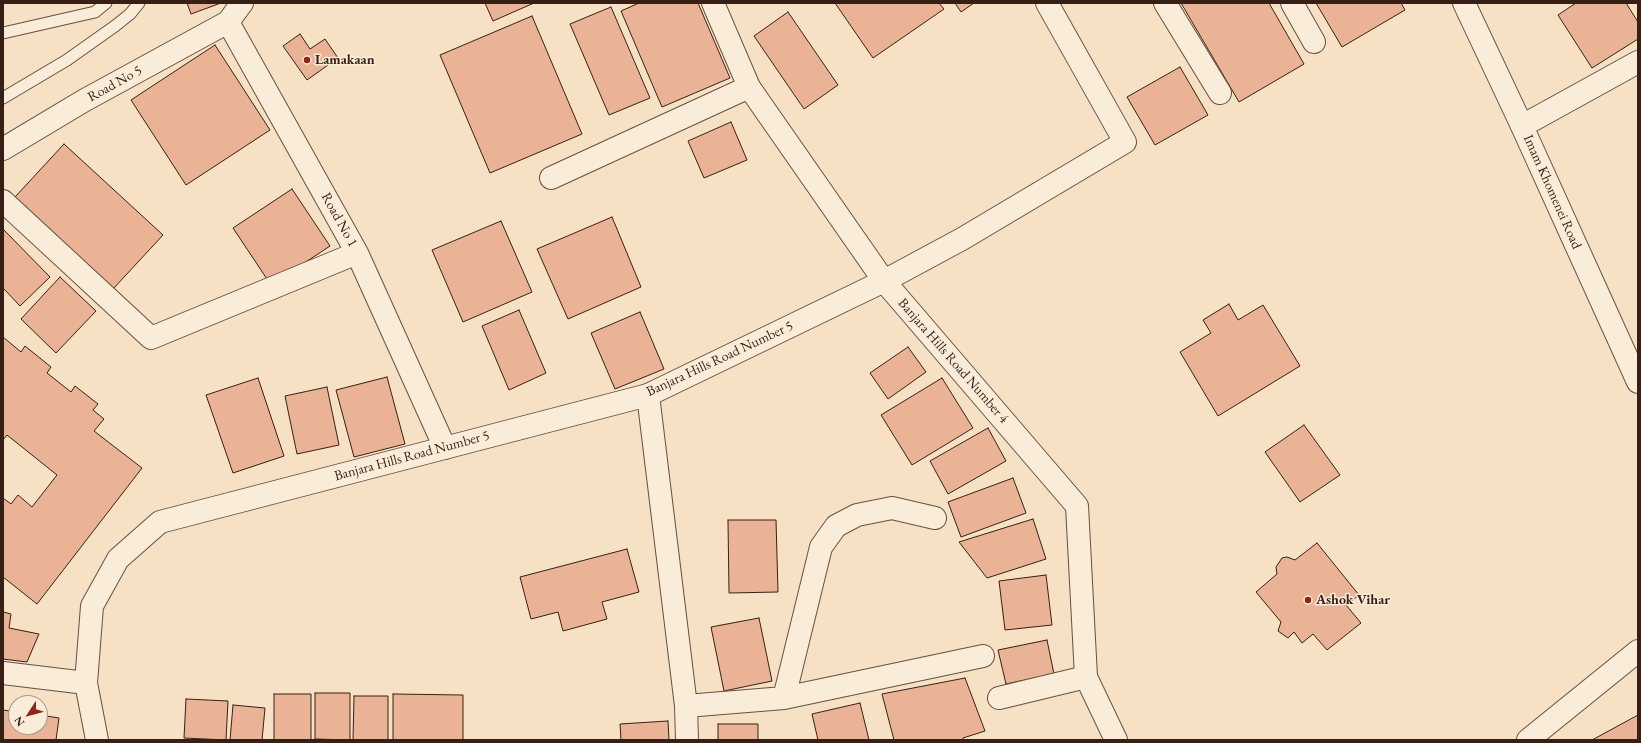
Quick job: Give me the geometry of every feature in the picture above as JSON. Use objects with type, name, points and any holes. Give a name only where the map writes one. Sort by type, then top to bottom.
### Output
[{"type":"street","points":[[228,22],[242,3]]},
{"type":"street","name":"Banjara Hills Road Number 4","points":[[713,3],[749,87],[884,281],[1077,506],[1086,678],[1116,740]]},
{"type":"street","name":"Banjara Hills Road Number 5","points":[[97,740],[86,683],[92,606],[118,559],[160,522],[648,395],[884,281],[962,239],[1125,142],[1047,3]]},
{"type":"street","points":[[1165,3],[1220,93]]},
{"type":"street","points":[[1292,3],[1314,42]]},
{"type":"street","name":"Imam Khomenei Road","points":[[1464,3],[1522,126],[1638,382]]},
{"type":"street","name":"Road No 5","points":[[3,149],[85,100],[228,22]]},
{"type":"street","name":"Road No 1","points":[[228,22],[357,253],[445,448]]},
{"type":"street","points":[[1522,126],[1638,62]]},
{"type":"street","points":[[551,178],[749,87]]},
{"type":"street","points":[[3,201],[151,338],[357,253]]},
{"type":"street","points":[[648,395],[686,706],[687,740]]},
{"type":"street","points":[[784,698],[821,547],[836,526],[857,516],[892,508],[934,518]]},
{"type":"street","points":[[1528,740],[1638,652]]},
{"type":"street","points":[[686,706],[784,698],[983,656]]},
{"type":"street","points":[[3,673],[86,683]]},
{"type":"street","points":[[998,698],[1086,678]]},
{"type":"lane","points":[[3,33],[94,12],[106,3]]},
{"type":"lane","points":[[3,98],[67,60],[115,26],[130,14],[139,3]]},
{"type":"building","points":[[187,3],[221,3],[191,14]]},
{"type":"building","points":[[485,3],[534,3],[493,21]]},
{"type":"building","points":[[639,3],[698,3],[730,78],[662,107],[621,11]]},
{"type":"building","points":[[835,3],[939,3],[944,9],[873,58]]},
{"type":"building","points":[[955,3],[974,3],[961,12]]},
{"type":"building","points":[[1181,3],[1269,3],[1304,64],[1239,102]]},
{"type":"building","points":[[1316,3],[1401,3],[1405,10],[1342,47]]},
{"type":"building","points":[[1576,3],[1626,3],[1638,22],[1638,39],[1592,68],[1558,15]]},
{"type":"building","points":[[611,7],[650,98],[609,115],[570,24]]},
{"type":"building","points":[[788,12],[838,85],[804,109],[754,36]]},
{"type":"building","points":[[532,16],[582,134],[490,173],[440,55]]},
{"type":"building","points":[[300,34],[310,49],[325,39],[338,58],[307,80],[283,46]]},
{"type":"building","points":[[215,45],[270,130],[186,185],[131,100]]},
{"type":"building","points":[[1180,67],[1208,115],[1155,145],[1127,97]]},
{"type":"building","points":[[731,122],[747,160],[704,178],[688,141]]},
{"type":"building","points":[[64,144],[163,235],[113,289],[15,197]]},
{"type":"building","points":[[292,189],[330,246],[271,285],[233,228]]},
{"type":"building","points":[[612,217],[641,287],[568,319],[537,249]]},
{"type":"building","points":[[501,221],[532,292],[463,322],[432,250]]},
{"type":"building","points":[[3,229],[50,277],[20,306],[3,288]]},
{"type":"building","points":[[60,277],[96,311],[56,353],[21,319]]},
{"type":"building","points":[[1229,304],[1238,320],[1263,305],[1300,366],[1218,416],[1180,352],[1211,333],[1203,320]]},
{"type":"building","points":[[519,310],[546,373],[509,390],[482,326]]},
{"type":"building","points":[[640,312],[664,369],[615,389],[591,333]]},
{"type":"building","points":[[3,337],[21,352],[25,346],[51,367],[47,373],[71,392],[75,386],[98,404],[93,410],[104,419],[94,431],[142,468],[37,604],[3,577],[3,498],[11,504],[18,495],[32,507],[57,475],[7,435],[3,440]]},
{"type":"building","points":[[908,347],[926,372],[888,399],[870,373]]},
{"type":"building","points":[[387,377],[405,444],[354,457],[336,390]]},
{"type":"building","points":[[258,378],[284,456],[233,473],[206,395]]},
{"type":"building","points":[[942,378],[973,428],[912,465],[881,415]]},
{"type":"building","points":[[327,387],[339,445],[297,454],[285,396]]},
{"type":"building","points":[[1304,425],[1340,475],[1300,502],[1265,452]]},
{"type":"building","points":[[988,428],[1006,461],[948,494],[930,461]]},
{"type":"building","points":[[1013,478],[1026,513],[961,537],[948,502]]},
{"type":"building","points":[[1033,519],[1046,559],[987,578],[959,542]]},
{"type":"building","points":[[728,520],[776,520],[778,592],[729,593]]},
{"type":"building","name":"Ashok Vihar","points":[[1317,543],[1359,595],[1346,605],[1361,623],[1327,650],[1313,634],[1302,643],[1294,632],[1288,638],[1278,631],[1281,622],[1256,592],[1277,574],[1276,567],[1282,558],[1287,557],[1295,560]]},
{"type":"building","points":[[627,549],[639,592],[602,602],[607,619],[563,631],[558,612],[531,619],[520,577]]},
{"type":"building","points":[[1046,575],[1052,625],[1005,630],[999,581]]},
{"type":"building","points":[[3,612],[11,614],[9,628],[39,634],[27,662],[3,659]]},
{"type":"building","points":[[759,618],[772,681],[724,691],[711,627]]},
{"type":"building","points":[[1047,640],[1054,674],[1006,684],[998,650]]},
{"type":"building","points":[[965,678],[985,731],[963,738],[963,740],[894,740],[882,694]]},
{"type":"building","points":[[315,693],[350,693],[350,740],[315,739]]},
{"type":"building","points":[[274,694],[311,694],[311,740],[274,740]]},
{"type":"building","points":[[393,694],[463,695],[463,740],[393,740]]},
{"type":"building","points":[[354,696],[388,696],[388,740],[353,740]]},
{"type":"building","points":[[186,699],[228,701],[226,740],[184,738]]},
{"type":"building","points":[[860,703],[869,740],[818,740],[812,714]]},
{"type":"building","points":[[233,705],[265,708],[262,740],[230,740]]},
{"type":"building","points":[[3,710],[8,711],[8,735],[48,735],[48,716],[59,718],[56,740],[3,740]]},
{"type":"building","points":[[1638,715],[1638,740],[1592,740]]},
{"type":"building","points":[[668,721],[669,740],[621,740],[620,724]]},
{"type":"building","points":[[718,724],[758,724],[758,740],[718,740]]},
{"type":"place","name":"Lamakaan","points":[[307,60]]},
{"type":"place","name":"Ashok Vihar","points":[[1308,600]]}]
